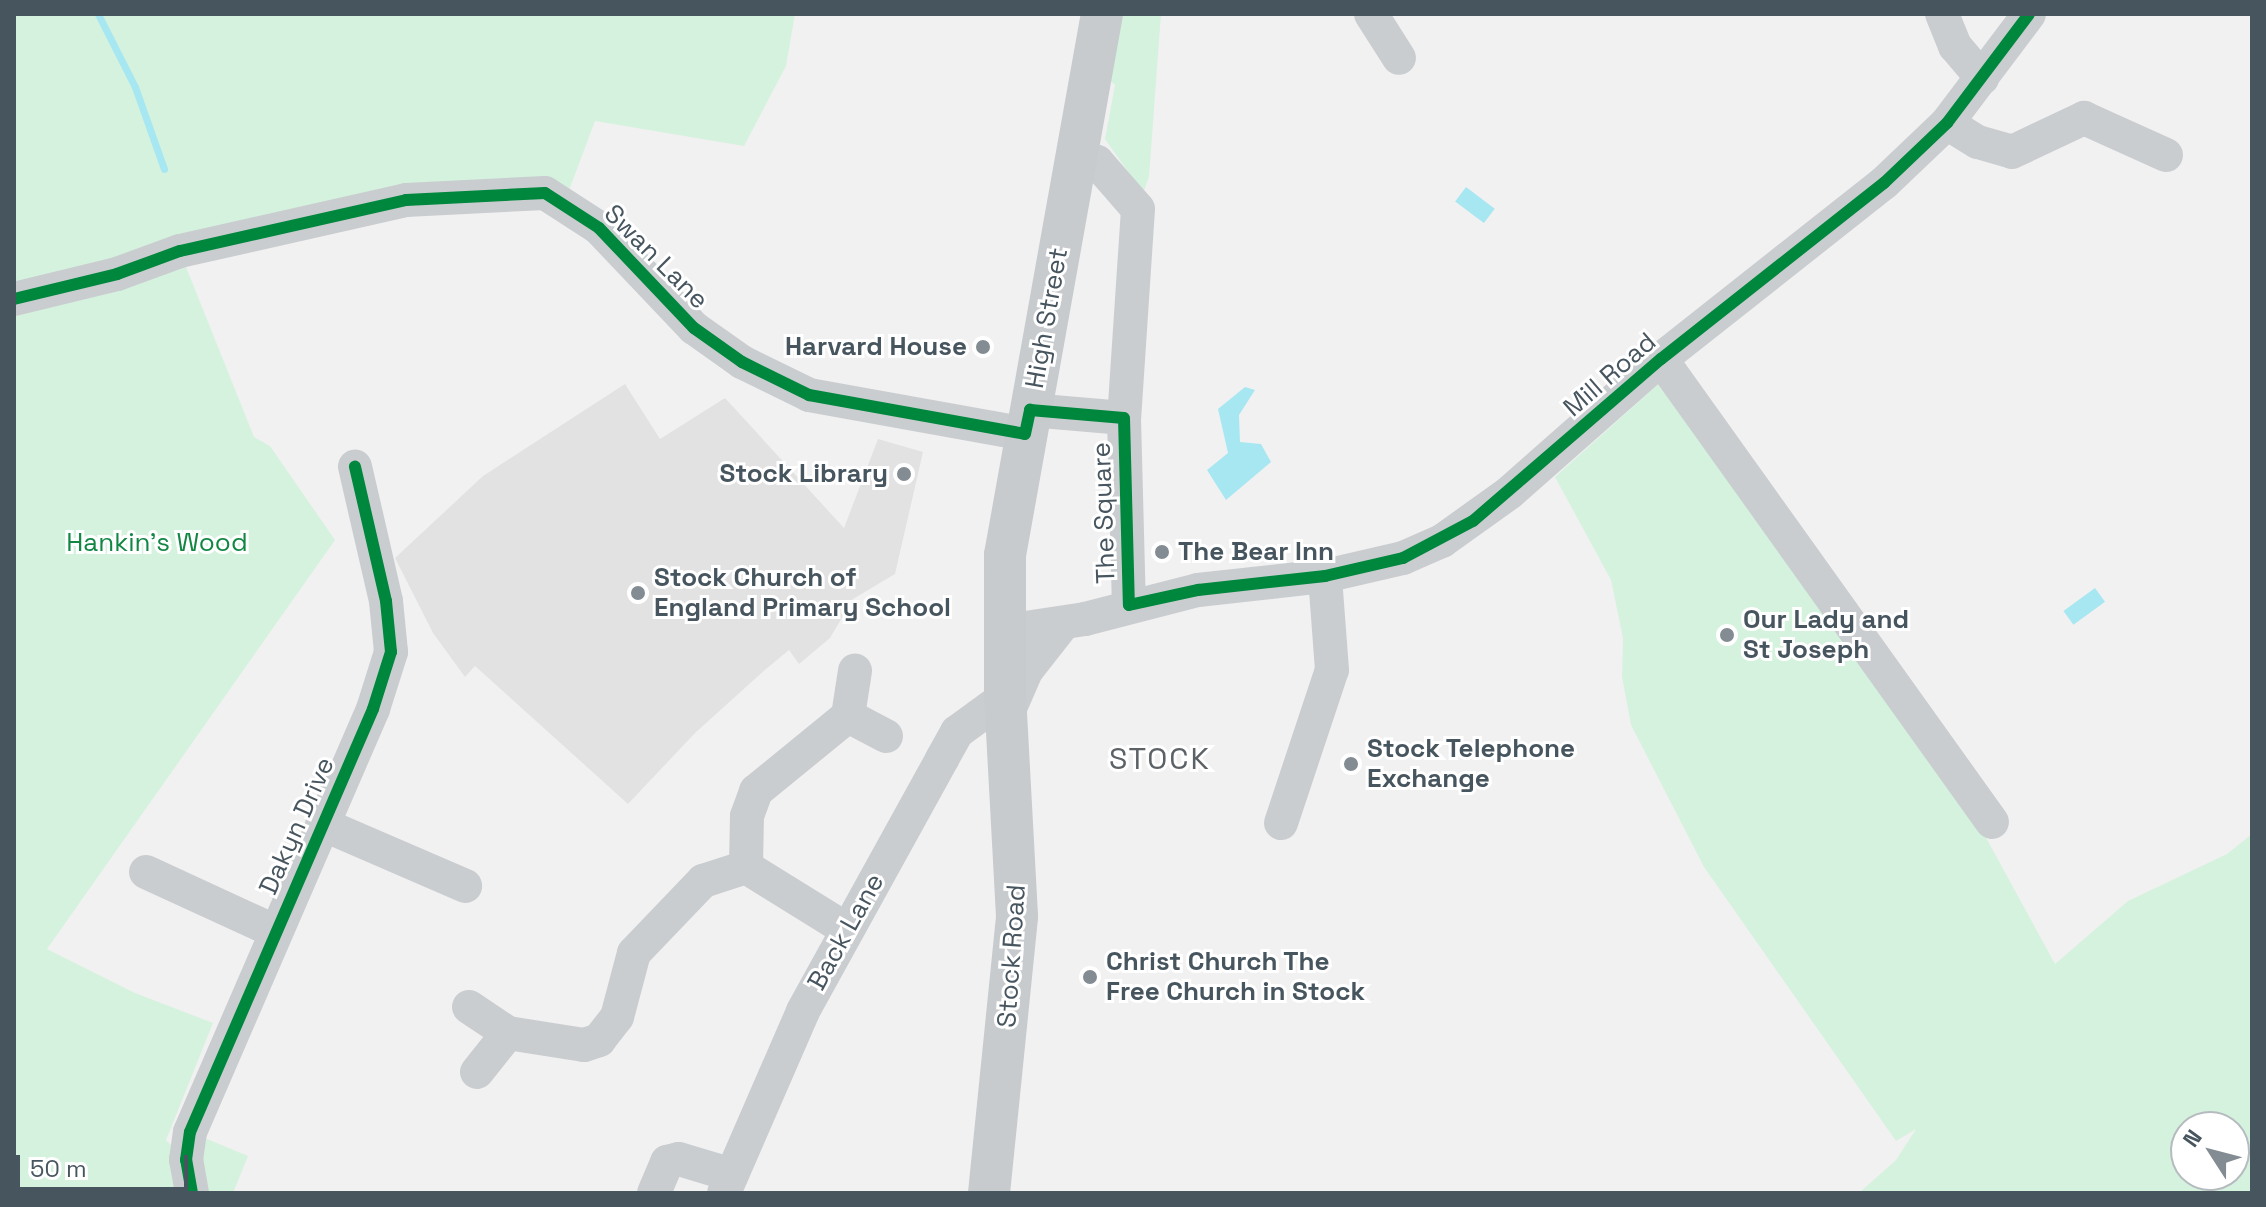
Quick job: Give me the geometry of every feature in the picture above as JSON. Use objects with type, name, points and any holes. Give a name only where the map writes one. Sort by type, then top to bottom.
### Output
[{"type":"main road","name":"High Street","points":[[1005,708],[1005,555],[1079,156],[1102,14]]},
{"type":"main road","name":"Stock Road","points":[[989,1193],[1017,916],[1005,708]]},
{"type":"street","points":[[1371,14],[1399,58]]},
{"type":"street","points":[[1942,14],[1955,46],[1982,78]]},
{"type":"street","name":"Mill Road","points":[[1005,631],[1063,624],[1198,590],[1325,576],[1403,558],[1473,521],[1661,359],[1853,209],[1947,123],[2029,14]]},
{"type":"street","points":[[1947,123],[1978,142],[2012,152],[2084,118],[2166,155]]},
{"type":"street","name":"The Square","points":[[1079,156],[1097,162],[1138,209],[1124,418],[1129,605]]},
{"type":"street","name":"Swan Lane","points":[[14,299],[117,274],[180,251],[406,200],[545,193],[599,228],[694,328],[742,362],[809,395],[1028,422]]},
{"type":"street","name":"Mill Road","points":[[1661,359],[1992,822]]},
{"type":"street","name":"The Square","points":[[1028,422],[1124,418]]},
{"type":"street","name":"Dakyn Drive","points":[[192,1193],[186,1160],[190,1132],[274,931],[373,709],[391,652],[386,601],[355,467]]},
{"type":"street","points":[[1281,823],[1332,670],[1325,576]]},
{"type":"street","points":[[1005,708],[1026,671],[1063,624]]},
{"type":"street","points":[[746,867],[747,816],[756,791],[848,716],[855,671]]},
{"type":"street","name":"Back Lane","points":[[728,1184],[803,1011],[957,732],[1005,708]]},
{"type":"street","points":[[848,716],[886,736]]},
{"type":"street","name":"Dakyn Drive","points":[[322,824],[465,886]]},
{"type":"street","points":[[746,867],[846,929]]},
{"type":"street","points":[[469,1007],[508,1033],[584,1045],[599,1040],[617,1017],[634,953],[696,885],[746,867]]},
{"type":"street","name":"Dakyn Drive","points":[[146,872],[274,931]]},
{"type":"street","points":[[477,1072],[508,1033]]},
{"type":"street","points":[[654,1193],[667,1162],[679,1159],[728,1184]]},
{"type":"shaded area","name":"Stock Church of England Primary School","points":[[625,384],[660,439],[725,398],[844,528],[878,439],[923,452],[895,574],[853,599],[830,638],[799,664],[789,650],[766,669],[695,733],[628,804],[475,666],[465,677],[433,633],[395,558],[483,476]]},
{"type":"green space","name":"Hankin's Wood","points":[[14,14],[795,14],[786,66],[744,146],[595,121],[565,201],[545,193],[180,252],[254,437],[270,446],[335,540],[47,949],[135,993],[213,1023],[166,1140],[186,1160],[190,1132],[248,1156],[233,1193],[14,1193]]},
{"type":"green space","points":[[1112,14],[1161,14],[1149,177],[1143,193],[1105,139],[1115,85],[1106,77]]},
{"type":"green space","points":[[1665,378],[1983,832],[2055,964],[2128,901],[2227,854],[2252,834],[2252,1193],[1859,1193],[1896,1160],[1916,1129],[1896,1141],[1704,867],[1631,725],[1622,677],[1623,638],[1611,580],[1555,477]]},
{"type":"water","points":[[1466,187],[1495,209],[1484,223],[1455,201]]},
{"type":"water","points":[[1245,387],[1255,390],[1239,415],[1240,442],[1261,444],[1271,462],[1226,500],[1207,470],[1228,453],[1218,409]]},
{"type":"water","points":[[2095,588],[2105,602],[2073,625],[2063,611]]},
{"type":"waterway","points":[[98,14],[135,87],[164,169]]},
{"type":"cycle path","points":[[14,299],[117,274],[180,251],[406,200],[545,193],[599,228],[694,328],[742,362],[809,395],[1025,434],[1030,410],[1124,418],[1129,605],[1198,590],[1325,576],[1403,558],[1473,521],[1661,359],[1884,183],[1947,123],[2029,14]]},
{"type":"cycle path","points":[[192,1193],[186,1160],[190,1132],[373,709],[391,652],[386,601],[355,467]]},
{"type":"place","name":"Harvard House","points":[[983,347]]},
{"type":"place","name":"Stock Library","points":[[904,474]]},
{"type":"place","name":"The Bear Inn","points":[[1162,552]]},
{"type":"place","name":"Stock Church of England Primary School","points":[[638,593]]},
{"type":"place","name":"Our Lady and St Joseph","points":[[1727,635]]},
{"type":"place","name":"Stock Telephone Exchange","points":[[1351,764]]},
{"type":"place","name":"Christ Church The Free Church in Stock","points":[[1090,977]]},
{"type":"district","name":"STOCK","points":[[1160,759]]}]
